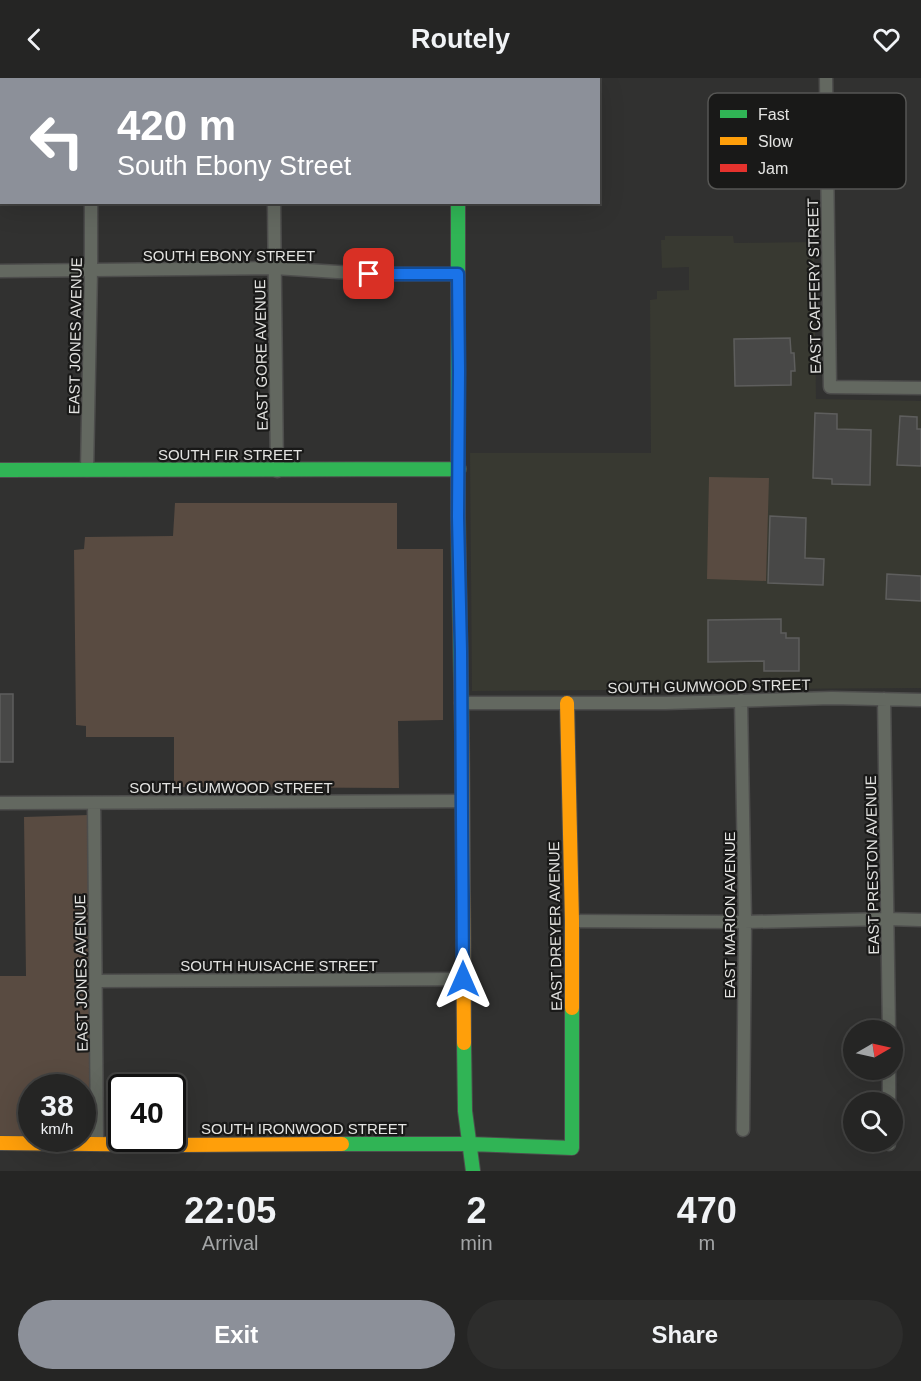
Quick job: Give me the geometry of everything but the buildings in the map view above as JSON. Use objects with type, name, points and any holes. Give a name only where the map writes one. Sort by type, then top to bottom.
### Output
[{"type":"street","name":"EAST CAFFERY STREET","points":[[826,78],[826,93]]},
{"type":"street","name":"EAST CAFFERY STREET","points":[[827,189],[830,387],[921,388]]},
{"type":"street","name":"EAST JONES AVENUE","points":[[87,470],[92,270],[91,204]]},
{"type":"street","name":"EAST GORE AVENUE","points":[[274,204],[277,471]]},
{"type":"street","points":[[458,204],[458,517],[465,1111],[473,1171]]},
{"type":"street","name":"SOUTH EBONY STREET","points":[[0,271],[275,268],[369,274],[458,274]]},
{"type":"street","name":"SOUTH FIR STREET","points":[[0,470],[459,469]]},
{"type":"street","name":"SOUTH GUMWOOD STREET","points":[[461,703],[666,703],[832,698],[921,700]]},
{"type":"street","name":"EAST PRESTON AVENUE","points":[[884,699],[889,1020]]},
{"type":"street","name":"EAST MARION AVENUE","points":[[741,700],[745,922],[743,1130]]},
{"type":"street","name":"EAST DREYER AVENUE","points":[[567,703],[572,921],[572,1149]]},
{"type":"street","name":"SOUTH GUMWOOD STREET","points":[[0,803],[461,801]]},
{"type":"street","name":"EAST JONES AVENUE","points":[[94,803],[97,1143]]},
{"type":"street","points":[[572,921],[921,920]]},
{"type":"street","name":"SOUTH HUISACHE STREET","points":[[96,981],[463,979]]},
{"type":"street","name":"SOUTH IRONWOOD STREET","points":[[0,1143],[469,1144],[572,1149]]},
{"type":"shaded area","points":[[665,236],[733,236],[734,243],[814,242],[816,399],[921,401],[921,688],[472,691],[470,453],[651,453],[650,300],[657,299],[657,291],[689,290],[689,267],[662,268],[661,240],[665,240]]},
{"type":"shaded area","points":[[709,477],[769,478],[766,581],[707,579]]},
{"type":"shaded area","points":[[175,503],[397,503],[397,549],[443,549],[443,720],[398,721],[399,788],[174,787],[174,737],[86,737],[86,726],[76,725],[74,550],[84,549],[85,537],[173,536]]},
{"type":"shaded area","points":[[89,815],[92,1074],[18,1074],[18,1137],[0,1137],[0,976],[26,976],[24,817]]},
{"type":"traffic: fast","points":[[458,204],[458,517],[462,736]]},
{"type":"traffic: fast","points":[[0,470],[459,469]]},
{"type":"traffic: fast","points":[[342,1144],[469,1144],[572,1148],[572,1008]]},
{"type":"traffic: fast","points":[[464,1043],[465,1111],[473,1171]]},
{"type":"traffic: slow","points":[[567,703],[572,1008]]},
{"type":"traffic: slow","points":[[462,736],[464,1043]]},
{"type":"traffic: slow","points":[[0,1143],[342,1144]]},
{"type":"route","points":[[369,274],[458,274],[463,979]]}]
